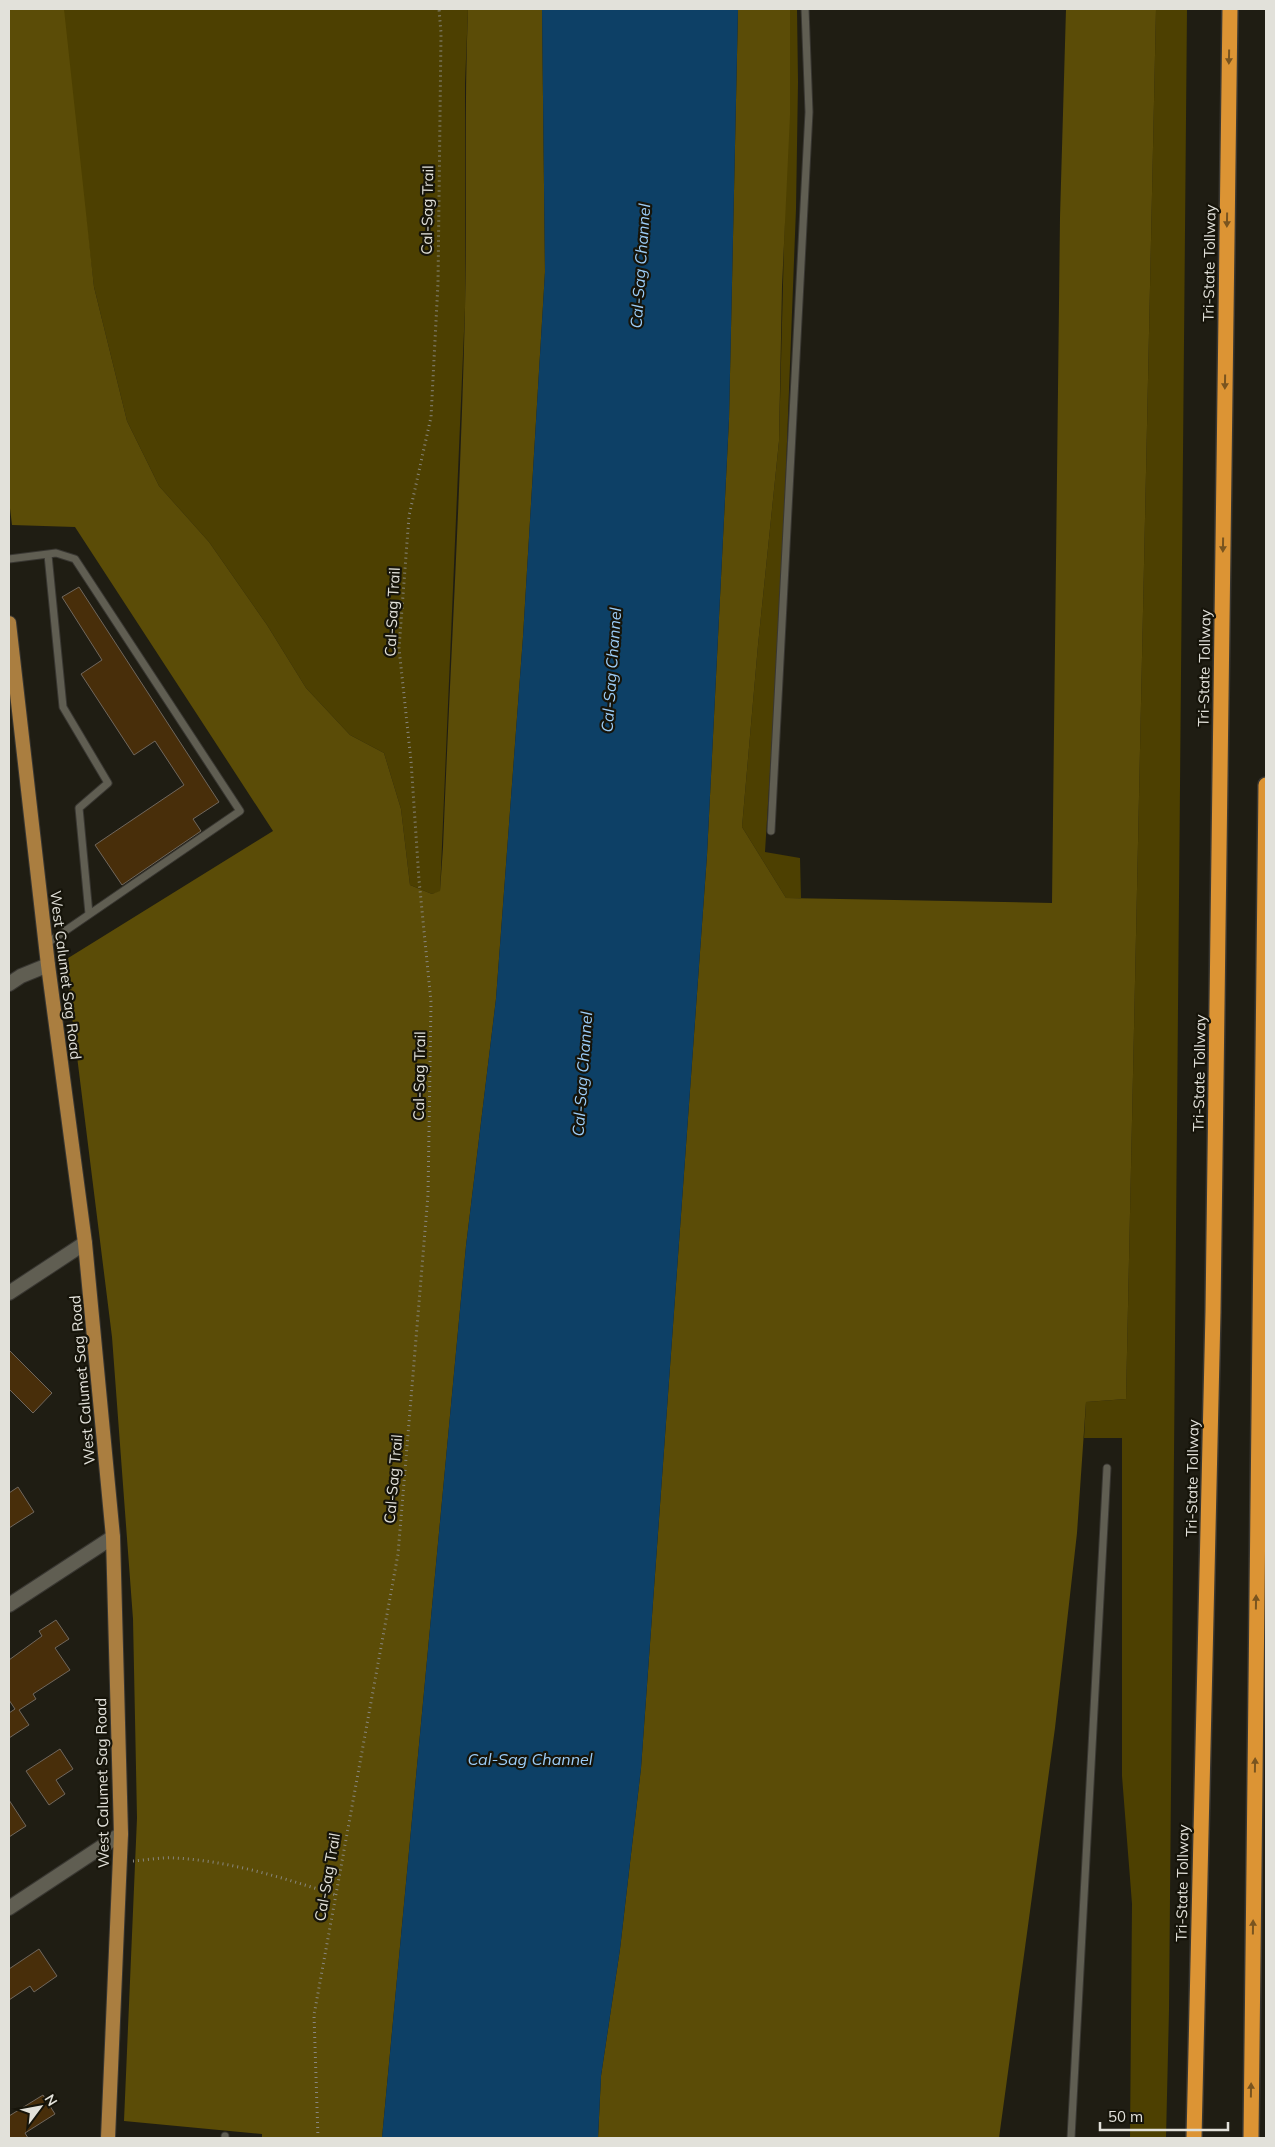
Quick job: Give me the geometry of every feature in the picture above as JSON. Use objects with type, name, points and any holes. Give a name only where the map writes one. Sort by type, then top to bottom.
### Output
[{"type":"highway","name":"Tri-State Tollway","points":[[1194,2138],[1213,1302],[1230,9]]},
{"type":"highway","points":[[1251,2138],[1266,785]]},
{"type":"main road","name":"West Calumet Sag Road","points":[[9,623],[48,965],[85,1243],[113,1537],[121,1834],[108,2138]]},
{"type":"street","points":[[9,984],[21,976],[48,965]]},
{"type":"street","points":[[9,1293],[85,1243]]},
{"type":"street","points":[[9,1605],[113,1537]]},
{"type":"street","points":[[9,1908],[121,1834]]},
{"type":"lane","points":[[771,831],[809,112],[805,9]]},
{"type":"lane","points":[[48,554],[63,707],[108,784],[79,808],[89,914]]},
{"type":"lane","points":[[9,559],[48,554],[75,559],[240,811],[46,944]]},
{"type":"lane","points":[[1071,2138],[1107,1468]]},
{"type":"path","name":"Cal-Sag Trail","points":[[318,2138],[314,2015],[398,1554],[428,1195],[431,1002],[419,880],[411,760],[399,648],[409,516],[432,417],[438,283],[441,33],[439,9]]},
{"type":"path","points":[[120,1862],[175,1858],[236,1867],[280,1877],[336,1895]]},
{"type":"shaded area","points":[[9,9],[64,9],[94,287],[127,421],[159,486],[209,542],[267,625],[306,688],[350,735],[384,753],[401,809],[410,885],[432,894],[440,891],[443,847],[458,510],[465,308],[468,9],[542,9],[545,272],[523,637],[496,999],[466,1246],[382,2138],[262,2138],[262,2134],[124,2121],[137,1818],[133,1619],[112,1337],[65,960],[273,831],[75,527],[12,525],[9,500]]},
{"type":"shaded area","points":[[61,9],[468,9],[465,84],[465,308],[440,892],[432,894],[410,885],[401,809],[384,753],[350,735],[306,688],[267,625],[209,542],[159,486],[127,421],[94,287]]},
{"type":"shaded area","points":[[738,9],[790,9],[790,115],[782,287],[779,441],[742,827],[786,898],[1052,903],[1060,217],[1066,9],[1156,9],[1126,1399],[1086,1402],[1077,1533],[1055,1728],[999,2138],[598,2138],[601,2076],[620,1949],[641,1768],[707,855],[729,419]]},
{"type":"shaded area","points":[[790,9],[797,9],[796,209],[781,597],[765,852],[800,858],[801,898],[786,898],[742,827],[779,441]]},
{"type":"shaded area","points":[[1156,9],[1187,9],[1169,2010],[1166,2138],[1130,2138],[1132,1904],[1122,1776],[1122,1438],[1084,1438],[1086,1402],[1126,1399]]},
{"type":"water","name":"Cal-Sag Channel","points":[[542,9],[738,9],[729,419],[707,855],[641,1768],[620,1949],[601,2076],[598,2138],[382,2138],[466,1246],[496,999],[523,637],[545,272]]},
{"type":"building","points":[[79,587],[219,802],[193,819],[201,831],[122,885],[95,845],[184,785],[155,741],[134,755],[81,674],[102,660],[62,597]]},
{"type":"building","points":[[9,1350],[52,1393],[33,1413],[9,1389]]},
{"type":"building","points":[[18,1487],[34,1512],[9,1528],[9,1493]]},
{"type":"building","points":[[56,1620],[69,1639],[55,1648],[70,1670],[33,1694],[36,1699],[19,1710],[29,1725],[9,1738],[9,1713],[15,1709],[9,1700],[9,1660],[42,1636],[39,1631]]},
{"type":"building","points":[[60,1749],[73,1769],[56,1780],[65,1794],[49,1805],[26,1771]]},
{"type":"building","points":[[9,1800],[26,1826],[9,1837]]},
{"type":"building","points":[[39,1949],[57,1976],[34,1992],[30,1986],[9,2000],[9,1969]]},
{"type":"building","points":[[43,2095],[55,2114],[25,2133],[28,2138],[9,2138],[9,2116]]}]
